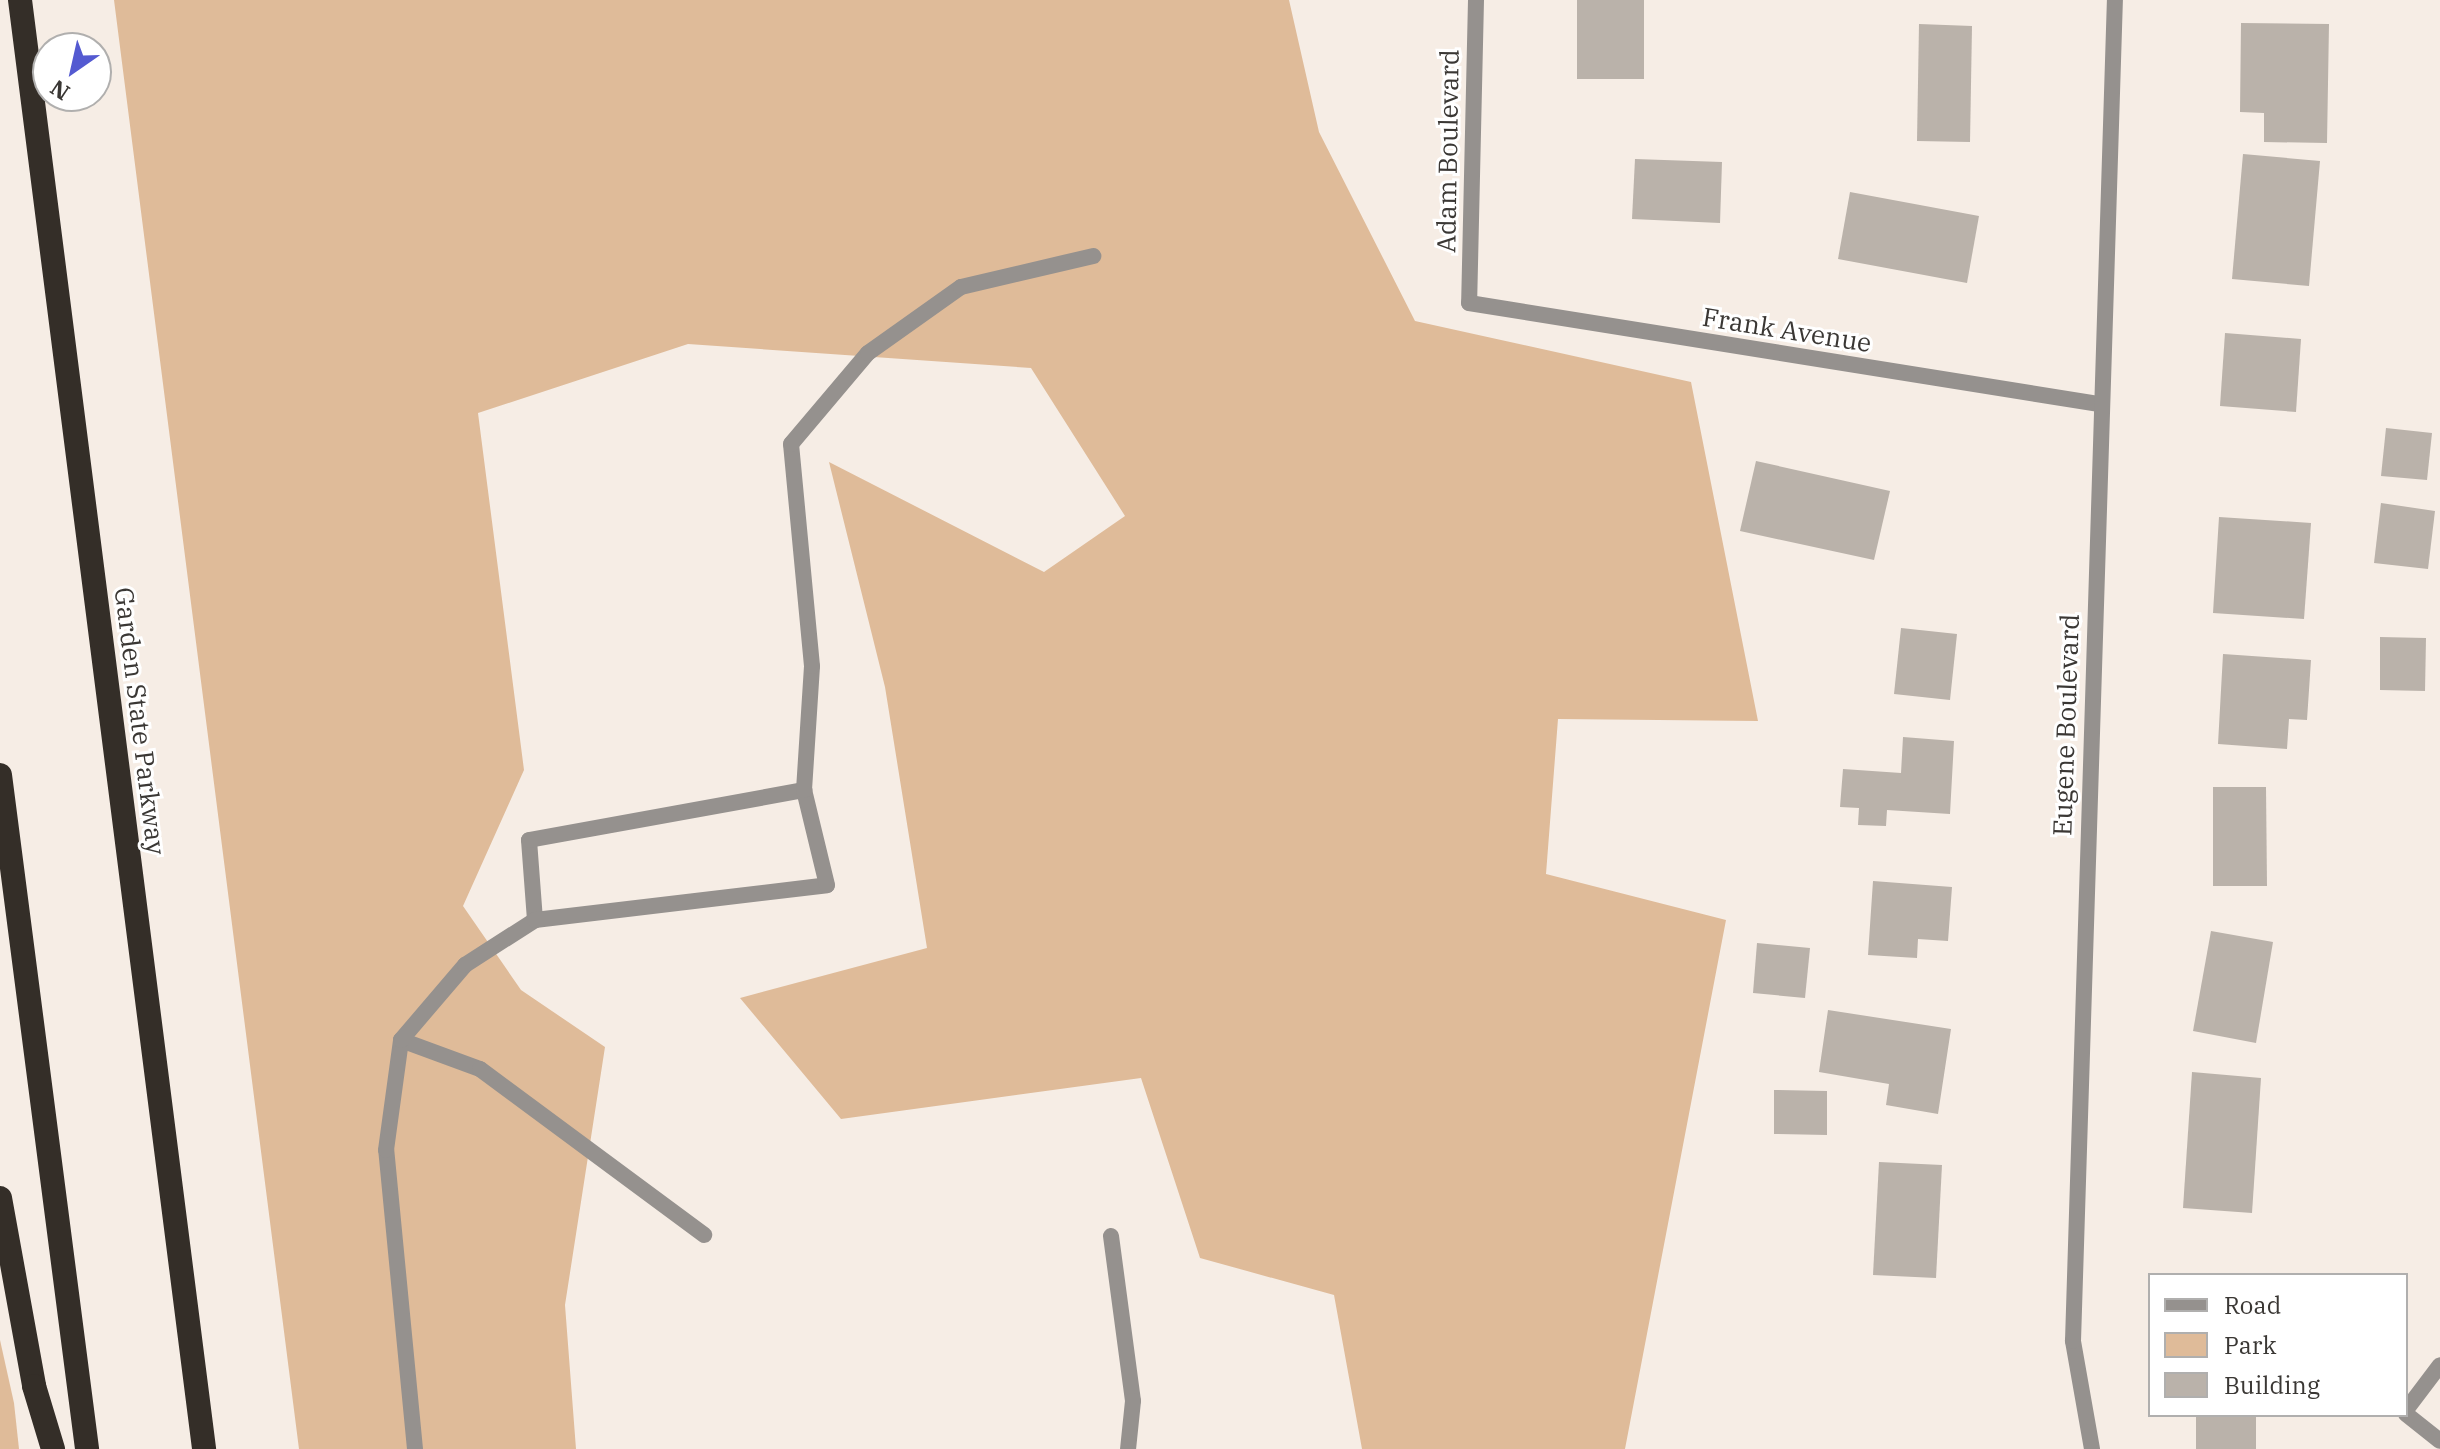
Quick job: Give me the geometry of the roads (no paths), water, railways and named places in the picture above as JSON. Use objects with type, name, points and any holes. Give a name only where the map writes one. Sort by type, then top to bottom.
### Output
[{"type":"highway","name":"Garden State Parkway","points":[[20,0],[204,1449]]},
{"type":"highway","points":[[0,775],[87,1449]]},
{"type":"highway","points":[[0,1198],[34,1386],[53,1449]]},
{"type":"street","name":"Adam Boulevard","points":[[1469,303],[1476,0]]},
{"type":"street","name":"Eugene Boulevard","points":[[2092,1449],[2073,1341],[2098,404],[2115,0]]},
{"type":"street","points":[[415,1449],[386,1150],[401,1040],[465,965],[535,920],[827,885],[804,790],[812,666],[791,444],[868,353],[961,287],[1093,256]]},
{"type":"street","name":"Frank Avenue","points":[[1469,303],[2098,404]]},
{"type":"street","points":[[535,920],[529,840],[804,790]]},
{"type":"street","points":[[401,1040],[480,1069],[704,1235]]},
{"type":"street","points":[[1111,1236],[1133,1401],[1128,1449]]},
{"type":"street","points":[[2408,1409],[2440,1365]]},
{"type":"street","points":[[2408,1414],[2440,1441]]}]
